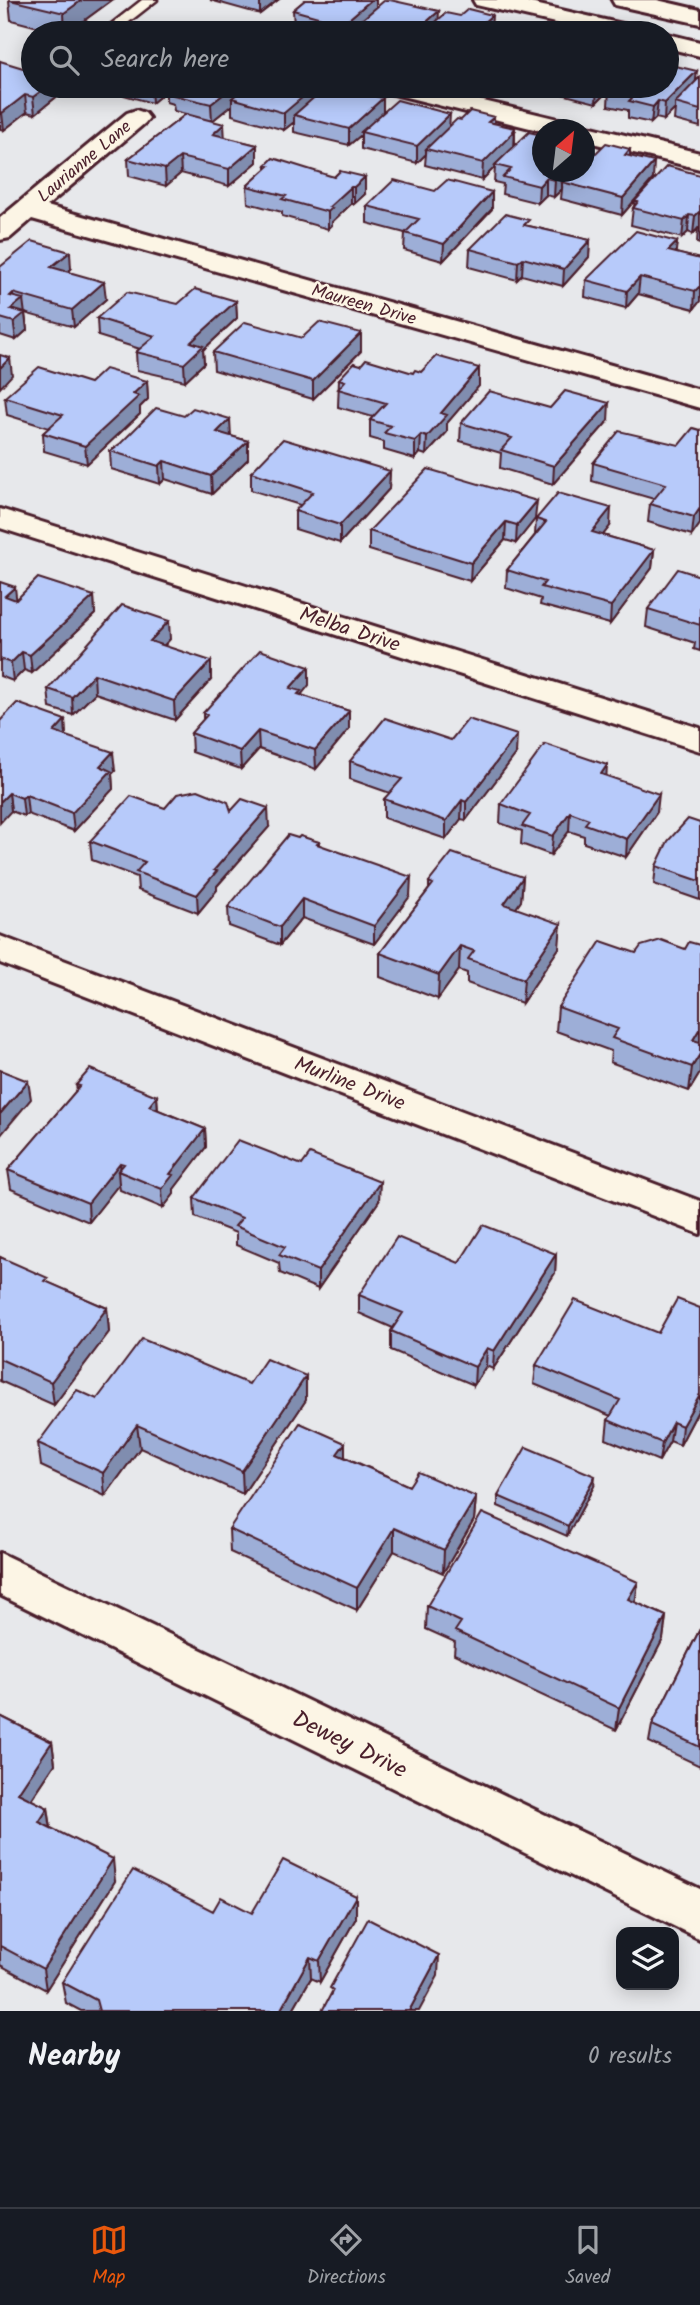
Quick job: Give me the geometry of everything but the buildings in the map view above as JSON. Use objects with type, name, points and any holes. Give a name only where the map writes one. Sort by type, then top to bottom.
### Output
[{"type":"street","points":[[485,0],[578,21]]},
{"type":"street","points":[[624,0],[700,17]]},
{"type":"street","points":[[679,44],[700,49]]},
{"type":"street","points":[[440,98],[532,120]]},
{"type":"street","name":"Laurianne Lane","points":[[0,232],[136,118]]},
{"type":"street","points":[[595,136],[700,161]]},
{"type":"street","name":"Maureen Drive","points":[[28,209],[700,399]]},
{"type":"street","name":"Melba Drive","points":[[0,517],[700,740]]},
{"type":"street","name":"Murline Drive","points":[[0,949],[700,1218]]},
{"type":"street","name":"Dewey Drive","points":[[0,1573],[700,1915]]},
{"type":"lane","points":[[122,21],[149,0]]}]
